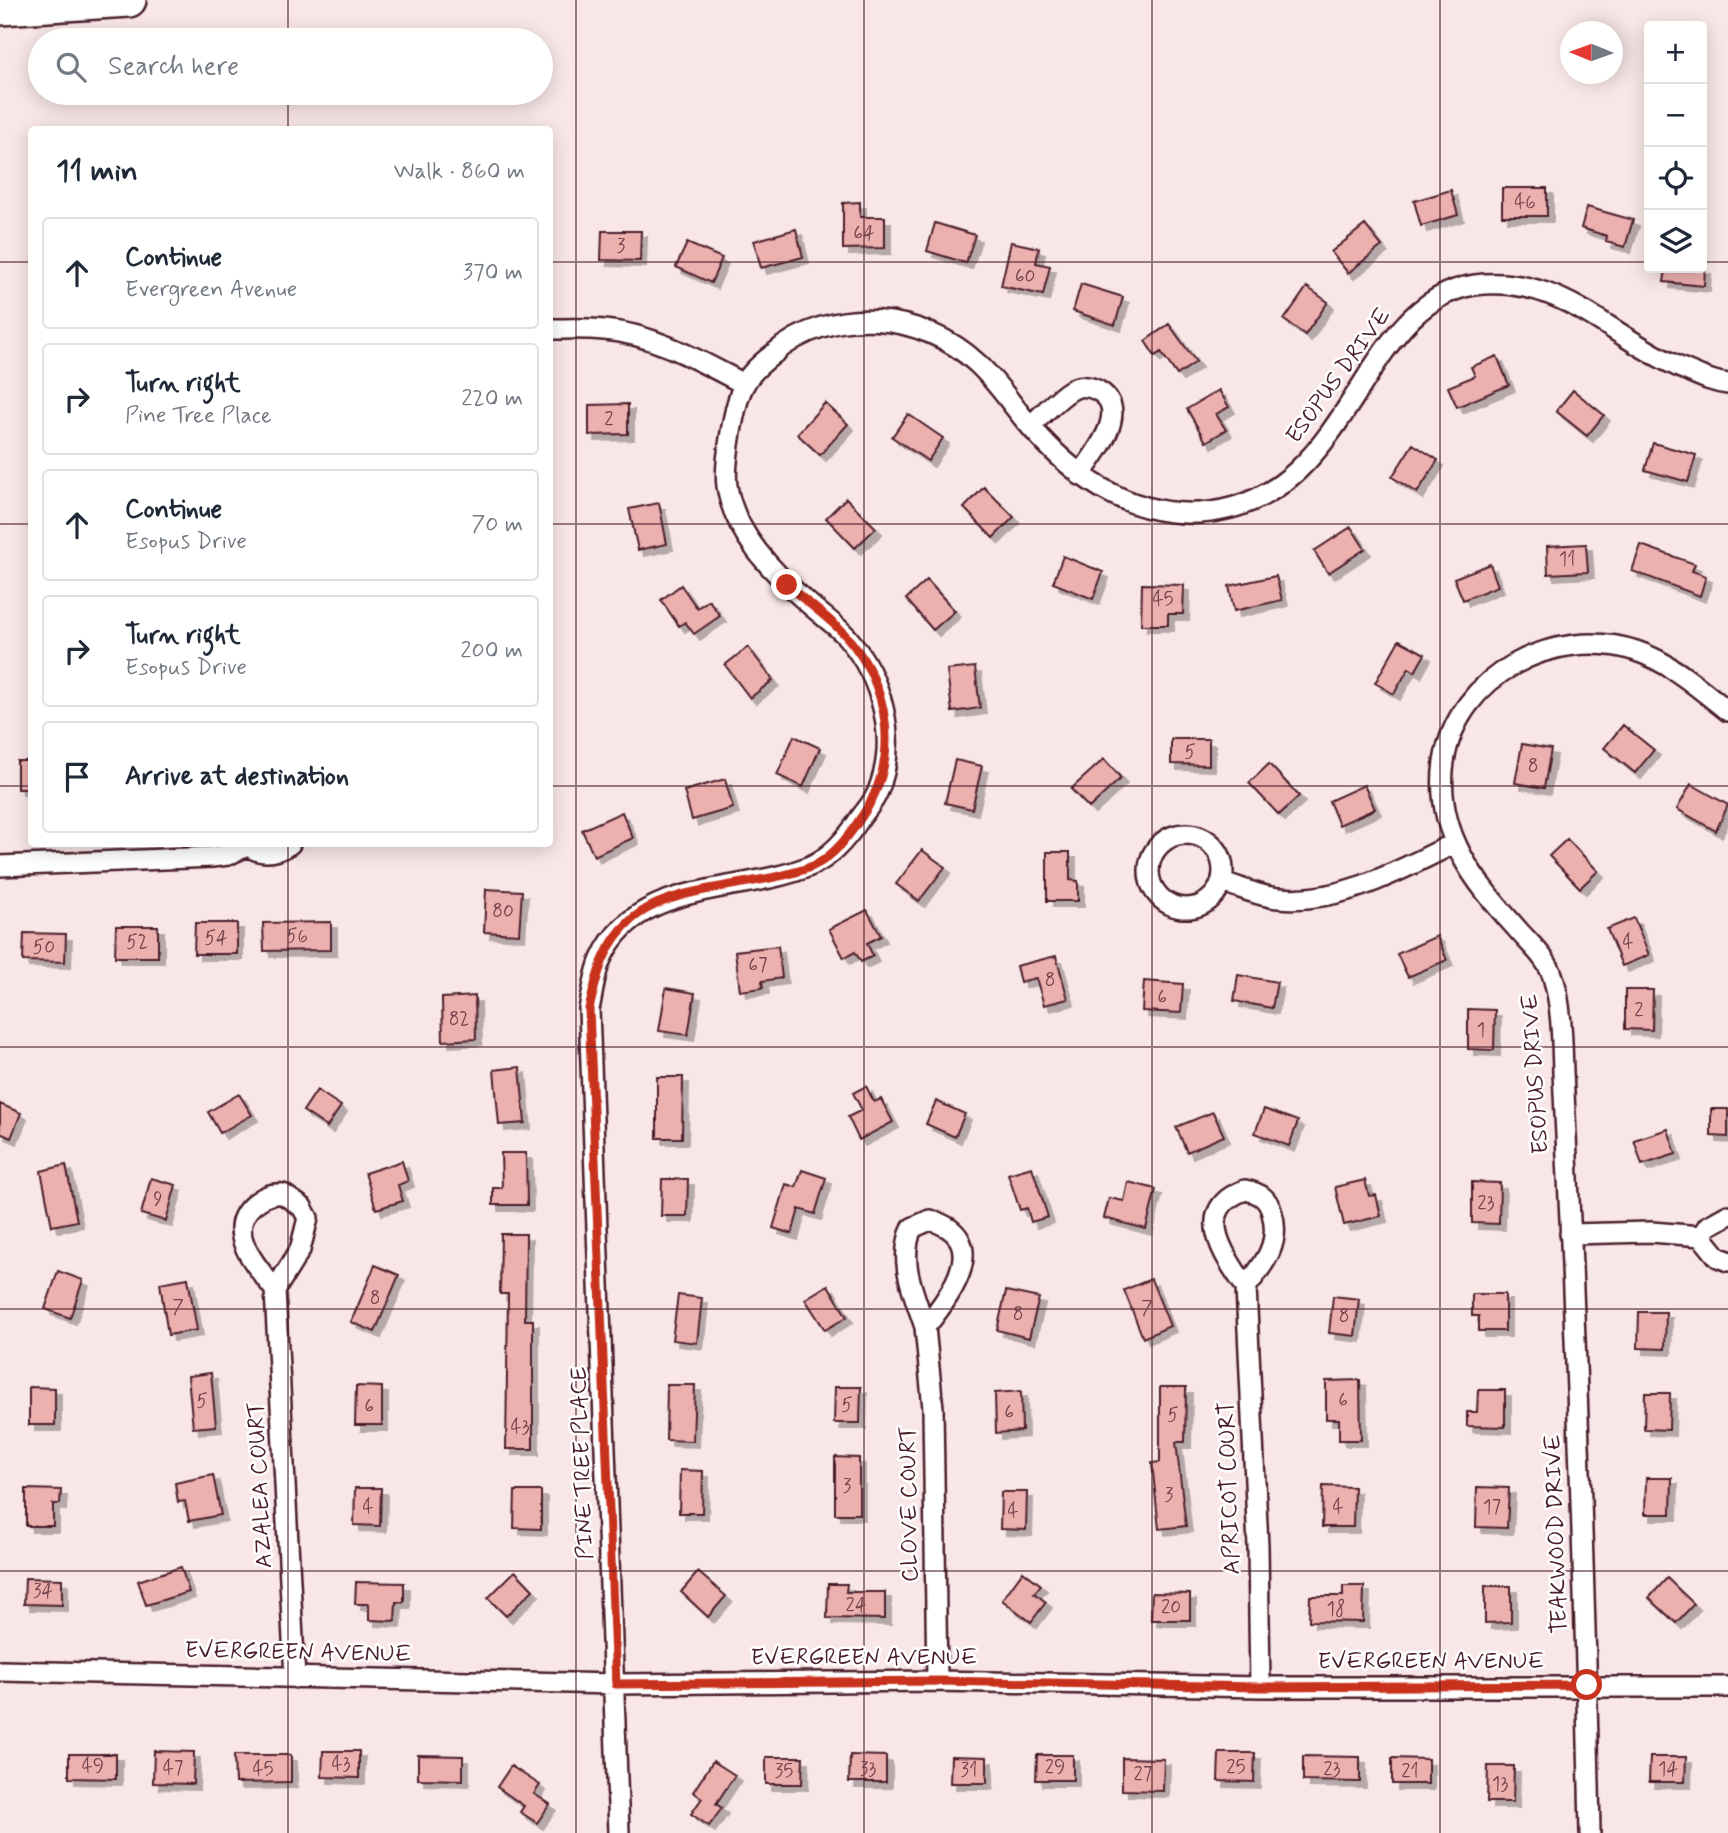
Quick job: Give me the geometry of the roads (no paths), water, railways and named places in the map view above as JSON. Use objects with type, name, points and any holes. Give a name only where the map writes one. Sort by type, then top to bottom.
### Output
[{"type":"highway","points":[[0,8],[129,0]]},
{"type":"street","name":"ESOPUS DRIVE","points":[[744,384],[787,343],[830,322],[875,319],[942,336],[980,365],[1062,463],[1108,494],[1153,510],[1182,513],[1222,511],[1255,500],[1290,478],[1306,463],[1352,405],[1386,347],[1403,325],[1443,296],[1471,286],[1517,284],[1543,290],[1569,300],[1652,356],[1714,382],[1728,384]]},
{"type":"street","points":[[553,329],[605,330],[645,338],[692,357],[744,384]]},
{"type":"street","name":"PINE TREE PLACE","points":[[620,1833],[589,1009],[600,961],[631,919],[669,899],[770,878],[814,865],[846,840],[878,792],[888,738],[878,687],[847,637],[787,585],[746,536],[727,487],[728,447],[744,384]]},
{"type":"street","points":[[1030,426],[1072,389],[1084,386],[1103,394],[1109,404],[1111,422],[1107,436],[1080,475]]},
{"type":"street","name":"ESOPUS DRIVE","points":[[1570,1234],[1562,1043],[1554,979],[1546,961],[1478,886],[1453,844],[1442,797],[1444,761],[1452,729],[1477,692],[1506,667],[1535,653],[1561,646],[1587,644],[1634,650],[1658,660],[1728,711]]},
{"type":"street","points":[[1222,882],[1275,898],[1297,899],[1336,894],[1401,869],[1453,844]]},
{"type":"street","points":[[0,866],[212,858],[228,855],[242,847]]},
{"type":"street","points":[[252,847],[268,853],[283,847]]},
{"type":"street","name":"APRICOT COURT","points":[[1245,1287],[1265,1263],[1277,1229],[1269,1203],[1258,1193],[1245,1190],[1229,1196],[1217,1212],[1215,1223],[1228,1263],[1245,1287],[1258,1546],[1260,1687]]},
{"type":"street","points":[[283,1194],[302,1207],[308,1218],[300,1250],[275,1290],[246,1251],[241,1222],[245,1213],[263,1196],[283,1194]]},
{"type":"street","points":[[1700,1236],[1708,1226],[1728,1214]]},
{"type":"street","name":"CLOVE COURT","points":[[925,1327],[953,1292],[962,1266],[963,1250],[953,1231],[930,1220],[912,1228],[905,1245],[905,1262],[925,1327],[933,1408],[937,1681]]},
{"type":"street","points":[[1570,1234],[1651,1232],[1700,1236],[1718,1256],[1728,1261]]},
{"type":"street","name":"TEAKWOOD DRIVE","points":[[1570,1234],[1590,1833]]},
{"type":"street","name":"AZALEA COURT","points":[[275,1290],[295,1678]]},
{"type":"street","name":"EVERGREEN AVENUE","points":[[0,1671],[616,1684],[937,1681],[1260,1687],[1728,1687]]}]
